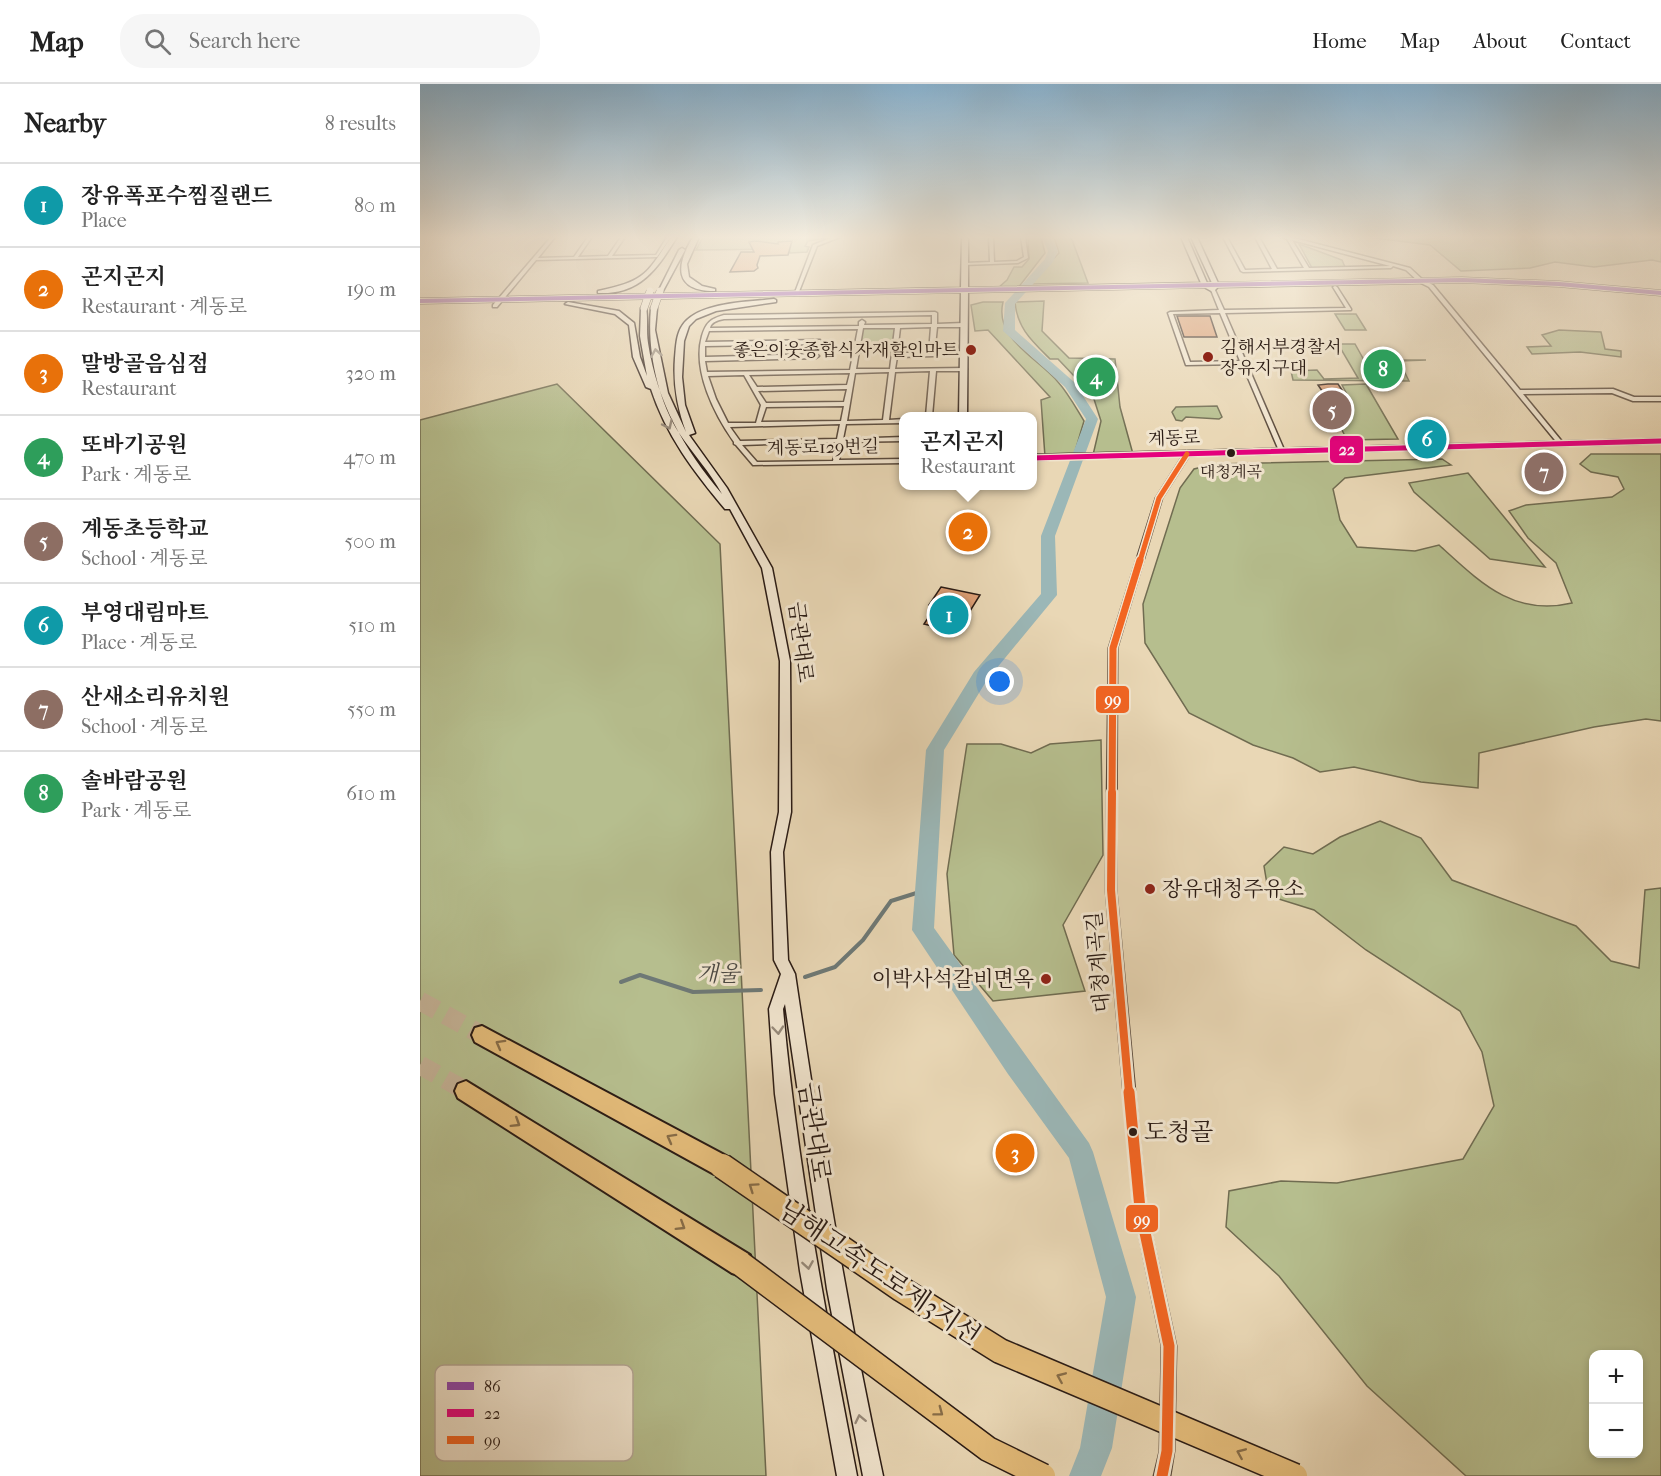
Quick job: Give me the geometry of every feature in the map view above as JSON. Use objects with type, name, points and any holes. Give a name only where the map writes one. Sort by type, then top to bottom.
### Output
[{"type":"highway","name":"남해고속도로제3지선","points":[[482,1035],[722,1166],[901,1289],[1000,1351],[1294,1476]]},
{"type":"highway","points":[[466,1091],[741,1264],[988,1449],[1043,1476]]},
{"type":"main road","points":[[420,307],[624,302]]},
{"type":"main road","name":"금관대로","points":[[646,302],[642,323],[644,343],[655,394],[672,435],[750,533]]},
{"type":"main road","name":"금관대로","points":[[656,302],[652,330],[664,393],[682,431],[723,488],[750,533],[767,568],[785,661],[785,812],[777,852],[781,960],[788,974],[812,1151],[858,1408],[873,1476]]},
{"type":"main road","points":[[702,459],[680,405],[676,383],[682,334],[687,324],[699,315],[720,308],[756,302]]},
{"type":"main road","points":[[963,412],[965,302]]},
{"type":"main road","points":[[567,304],[617,312],[632,324],[641,374],[655,394]]},
{"type":"main road","name":"계동로","points":[[1037,458],[1661,441]]},
{"type":"main road","name":"금관대로","points":[[788,974],[776,1009],[783,1094],[809,1271],[847,1476]]},
{"type":"street","points":[[495,306],[499,302]]},
{"type":"street","points":[[1219,302],[1282,452]]},
{"type":"street","points":[[1244,362],[1188,364],[1170,313],[1349,309],[1344,302]]},
{"type":"street","points":[[1444,302],[1561,444]]},
{"type":"street","points":[[706,330],[716,319],[724,317],[935,313],[932,355],[895,355]]},
{"type":"street","points":[[836,462],[863,314]]},
{"type":"street","points":[[706,330],[964,325]]},
{"type":"street","points":[[886,421],[898,326]]},
{"type":"street","points":[[813,372],[824,328]]},
{"type":"street","name":"계동로129번길","points":[[706,330],[705,375],[725,424],[736,444],[755,464],[899,461]]},
{"type":"street","points":[[704,344],[820,342]]},
{"type":"street","points":[[704,359],[816,356]]},
{"type":"street","points":[[929,412],[933,369]]},
{"type":"street","points":[[705,375],[964,369]]},
{"type":"street","points":[[746,374],[764,405],[758,424]]},
{"type":"street","points":[[754,389],[850,387]]},
{"type":"street","points":[[1518,392],[1613,391],[1633,399],[1661,399]]},
{"type":"street","points":[[764,405],[847,404]]},
{"type":"street","points":[[725,424],[899,421]]},
{"type":"street","points":[[736,444],[899,440]]},
{"type":"street","name":"대청계곡길","points":[[1162,1476],[1167,1451],[1169,1346],[1140,1209],[1111,891],[1113,648],[1159,498],[1187,454]]},
{"type":"green space","points":[[983,302],[1003,302],[1002,315],[1011,337],[1058,382],[1084,421],[1074,455],[1045,457],[1041,400],[1050,397],[988,330],[975,331],[971,305]]},
{"type":"green space","points":[[1015,302],[1044,302],[1042,331],[1069,358],[1115,359],[1120,407],[1133,454],[1093,455],[1101,421],[1093,396],[1058,359],[1050,359],[1026,334],[1016,311]]},
{"type":"green space","points":[[1335,314],[1356,314],[1366,330],[1345,330]]},
{"type":"green space","points":[[897,327],[894,352],[858,353],[863,328]]},
{"type":"green space","points":[[1559,330],[1601,332],[1605,349],[1621,351],[1621,357],[1580,352],[1532,354],[1527,347],[1551,346],[1542,335]]},
{"type":"green space","points":[[1338,344],[1355,344],[1364,360],[1426,360],[1399,361],[1409,381],[1293,380],[1291,371],[1317,370],[1324,379],[1358,378]]},
{"type":"green space","points":[[557,384],[720,544],[766,1476],[420,1476],[420,420]]},
{"type":"green space","points":[[1366,384],[1398,439],[1347,440],[1327,400],[1350,400],[1342,385]]},
{"type":"green space","points":[[1217,406],[1222,417],[1219,419],[1186,417],[1182,421],[1176,420],[1172,412],[1176,407]]},
{"type":"green space","points":[[1591,454],[1661,454],[1661,721],[1646,719],[1594,727],[1479,753],[1478,788],[1421,782],[1354,767],[1320,772],[1293,758],[1253,745],[1189,713],[1145,643],[1143,604],[1180,488],[1194,469],[1215,464],[1442,459],[1451,465],[1345,478],[1333,489],[1340,520],[1357,547],[1415,551],[1439,545],[1469,572],[1499,593],[1515,601],[1551,606],[1572,603],[1556,563],[1528,538],[1509,511],[1526,505],[1612,497],[1624,489],[1618,477],[1591,472],[1580,464]]},
{"type":"green space","points":[[1468,473],[1545,567],[1490,559],[1414,492],[1409,483]]},
{"type":"green space","points":[[1101,740],[1103,855],[1063,925],[1085,991],[993,1001],[954,955],[947,874],[967,744],[1001,744],[1031,753],[1050,744]]},
{"type":"green space","points":[[1380,821],[1421,838],[1452,880],[1576,926],[1611,961],[1639,968],[1645,890],[1661,888],[1661,1476],[1466,1476],[1367,1386],[1279,1276],[1226,1227],[1229,1191],[1281,1181],[1337,1183],[1463,1159],[1494,1106],[1482,1052],[1460,1011],[1366,950],[1314,910],[1269,896],[1264,866],[1284,847],[1313,854],[1340,837]]},
{"type":"building","points":[[1177,316],[1210,316],[1217,337],[1184,337]]},
{"type":"building","points":[[1338,384],[1348,399],[1327,398],[1318,385]]},
{"type":"building","points":[[961,520],[977,520],[975,544],[958,544]]},
{"type":"building","points":[[941,587],[980,595],[957,632],[924,624],[936,606],[929,605]]},
{"type":"building","points":[[1017,1141],[1027,1152],[1013,1164],[1004,1153]]},
{"type":"waterway","points":[[1011,302],[1009,331],[1070,385],[1092,419],[1048,536],[1049,595],[1034,609],[980,676],[935,750],[923,930],[1080,1152],[1121,1297],[1096,1448],[1085,1476]]},
{"type":"waterway","points":[[805,977],[835,967],[863,940],[891,901],[926,890]]},
{"type":"waterway","name":"개울","points":[[621,982],[640,975],[693,992],[761,990]]},
{"type":"tunnel","points":[[420,1001],[482,1035]]},
{"type":"tunnel","points":[[420,1065],[466,1091]]},
{"type":"transit line","name":"22","points":[[1037,458],[1661,441]]},
{"type":"transit line","name":"99","points":[[1162,1476],[1167,1451],[1169,1346],[1140,1209],[1111,890],[1113,648],[1159,498],[1187,454]]},
{"type":"place","name":"좋은이웃종합식자재할인마트","points":[[971,350]]},
{"type":"place","name":"김해서부경찰서 장유지구대","points":[[1208,357]]},
{"type":"place","name":"솔바람공원","points":[[1383,369]]},
{"type":"place","name":"또바기공원","points":[[1096,377]]},
{"type":"place","name":"계동초등학교","points":[[1332,410]]},
{"type":"place","name":"부영대림마트","points":[[1427,439]]},
{"type":"place","name":"대청계곡","points":[[1231,453]]},
{"type":"place","name":"산새소리유치원","points":[[1544,472]]},
{"type":"place","name":"곤지곤지","points":[[968,532]]},
{"type":"place","name":"장유폭포수찜질랜드","points":[[949,615]]},
{"type":"place","name":"장유대청주유소","points":[[1150,889]]},
{"type":"place","name":"이박사석갈비면옥","points":[[1046,979]]},
{"type":"place","name":"도청골","points":[[1133,1132]]},
{"type":"place","name":"말방골음심점","points":[[1015,1153]]}]
